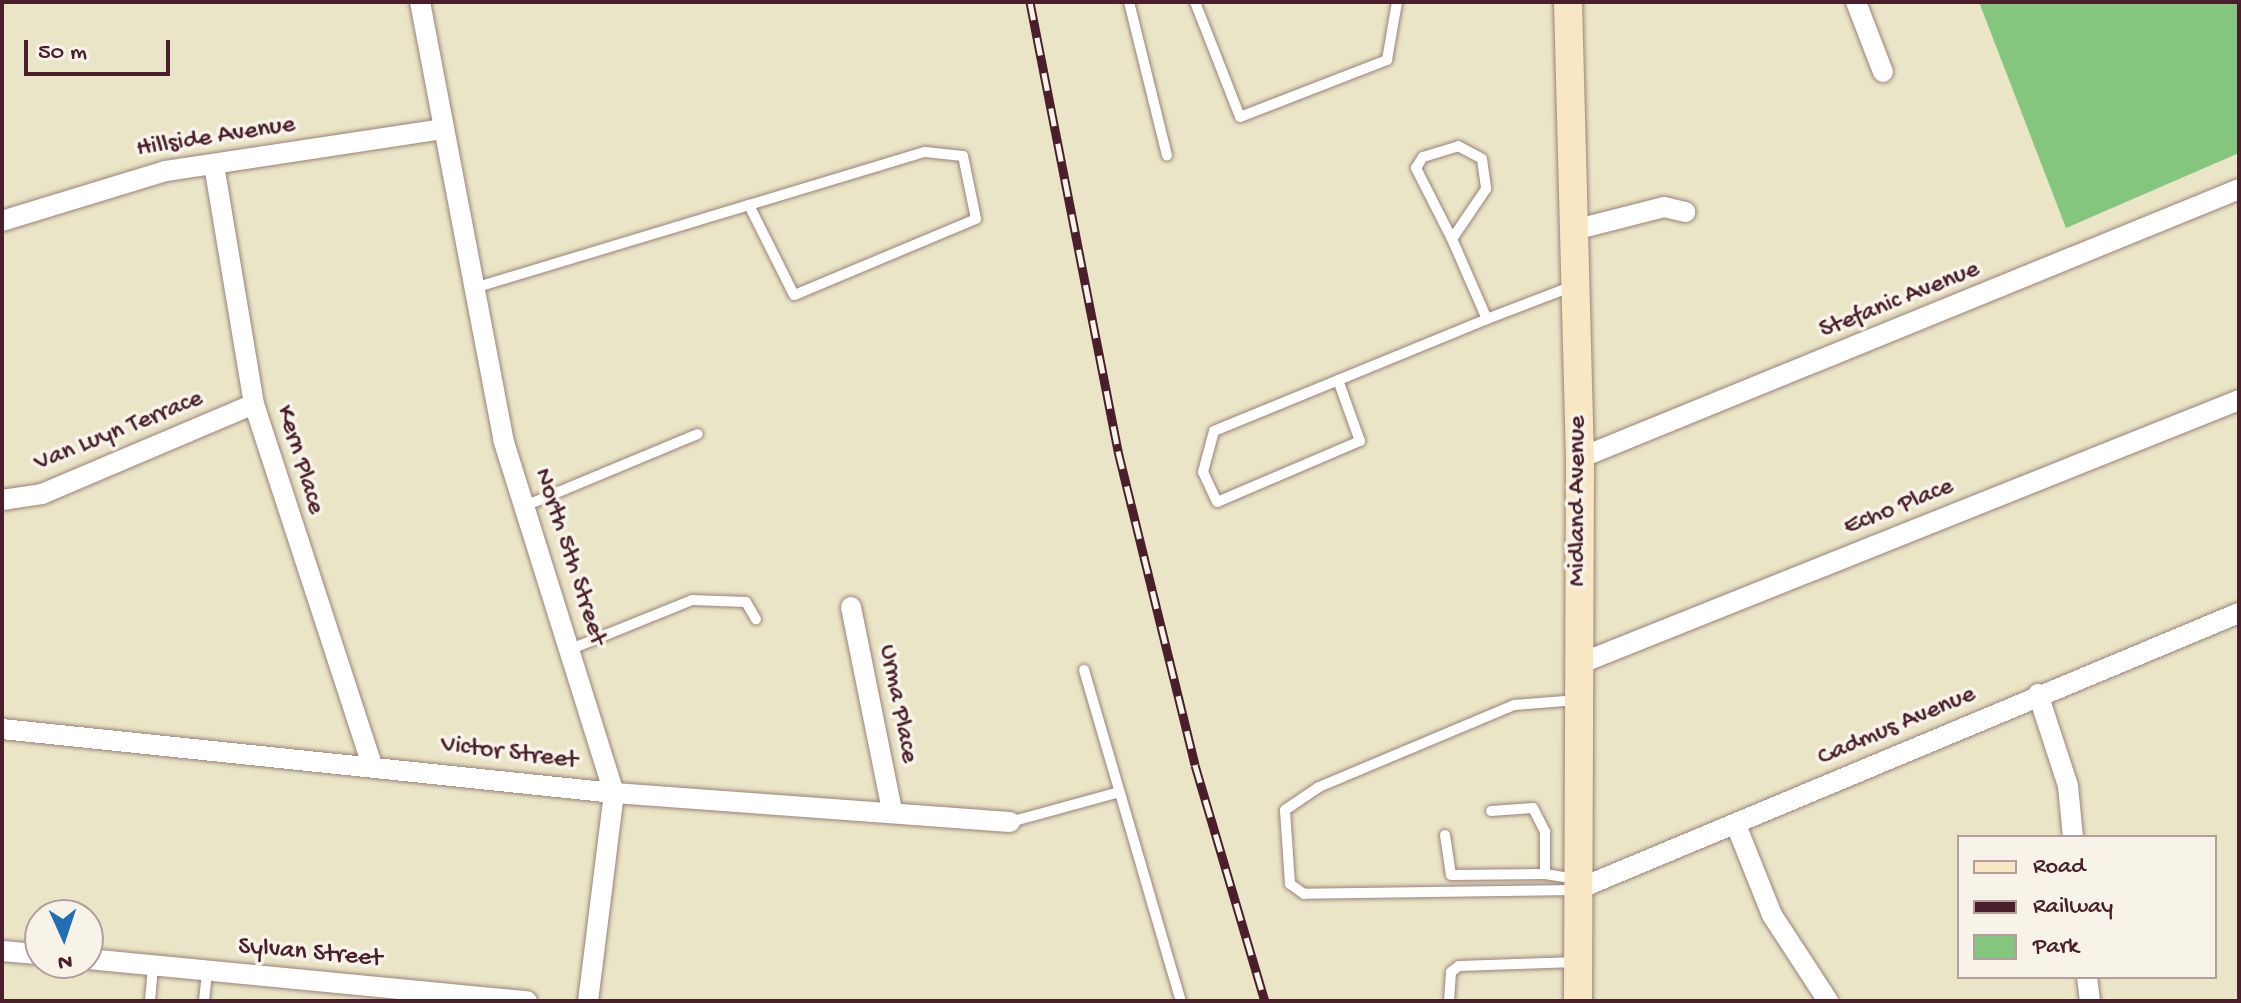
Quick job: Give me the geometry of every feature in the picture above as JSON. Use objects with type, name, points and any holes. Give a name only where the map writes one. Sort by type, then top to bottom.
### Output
[{"type":"street","name":"North 5th Street","points":[[420,2],[503,439],[614,793],[588,1001]]},
{"type":"street","points":[[1856,2],[1883,72]]},
{"type":"street","name":"Midland Avenue","points":[[1574,5],[1574,230],[1580,458],[1576,884],[1578,1001]]},
{"type":"street","name":"Hillside Avenue","points":[[2,221],[108,183],[444,129]]},
{"type":"street","name":"Kern Place","points":[[214,165],[254,404],[371,762]]},
{"type":"street","name":"Stefanic Avenue","points":[[1580,458],[2239,189]]},
{"type":"street","points":[[1574,230],[1664,207],[1685,212]]},
{"type":"street","name":"Echo Place","points":[[1579,664],[2239,400]]},
{"type":"street","name":"Van Luyn Terrace","points":[[2,500],[42,494],[254,404]]},
{"type":"street","name":"Urma Place","points":[[851,607],[892,811]]},
{"type":"street","name":"Cadmus Avenue","points":[[1576,884],[1736,825],[2038,694],[2239,613]]},
{"type":"street","points":[[2038,694],[2062,761],[2073,835]]},
{"type":"street","name":"Victor Street","points":[[2,729],[371,762],[614,793],[1010,822]]},
{"type":"street","points":[[1736,825],[1772,915],[1828,1001]]},
{"type":"street","points":[[2,951],[24,953]]},
{"type":"street","name":"Sylvan Street","points":[[104,960],[451,997],[527,1001]]},
{"type":"street","points":[[2087,979],[2090,1001]]},
{"type":"lane","points":[[1129,2],[1167,155]]},
{"type":"lane","points":[[1195,2],[1240,117],[1387,60],[1397,2]]},
{"type":"lane","points":[[1452,239],[1486,189],[1482,159],[1458,146],[1423,157],[1416,168],[1487,319]]},
{"type":"lane","points":[[474,288],[749,205],[925,152],[963,156],[976,219],[794,295],[749,205]]},
{"type":"lane","points":[[1338,380],[1360,441],[1217,502],[1203,472],[1214,431],[1338,380],[1487,319],[1575,286]]},
{"type":"lane","points":[[525,506],[698,434]]},
{"type":"lane","points":[[571,649],[692,600],[746,602],[756,619]]},
{"type":"lane","points":[[1084,670],[1116,793],[1181,1001]]},
{"type":"lane","points":[[1576,884],[1304,894],[1290,884],[1285,810],[1319,787],[1514,705],[1580,700]]},
{"type":"lane","points":[[1010,822],[1116,793]]},
{"type":"lane","points":[[1491,811],[1533,808],[1541,817],[1545,874]]},
{"type":"lane","points":[[1445,835],[1451,875],[1545,874],[1576,884]]},
{"type":"lane","points":[[1449,1001],[1451,972],[1459,966],[1578,962]]},
{"type":"lane","points":[[150,1001],[153,965]]},
{"type":"lane","points":[[204,1001],[207,970]]},
{"type":"green space","points":[[1979,2],[2239,2],[2239,153],[2066,228]]},
{"type":"railway","points":[[1030,2],[1118,451],[1195,765],[1265,1001]]}]
